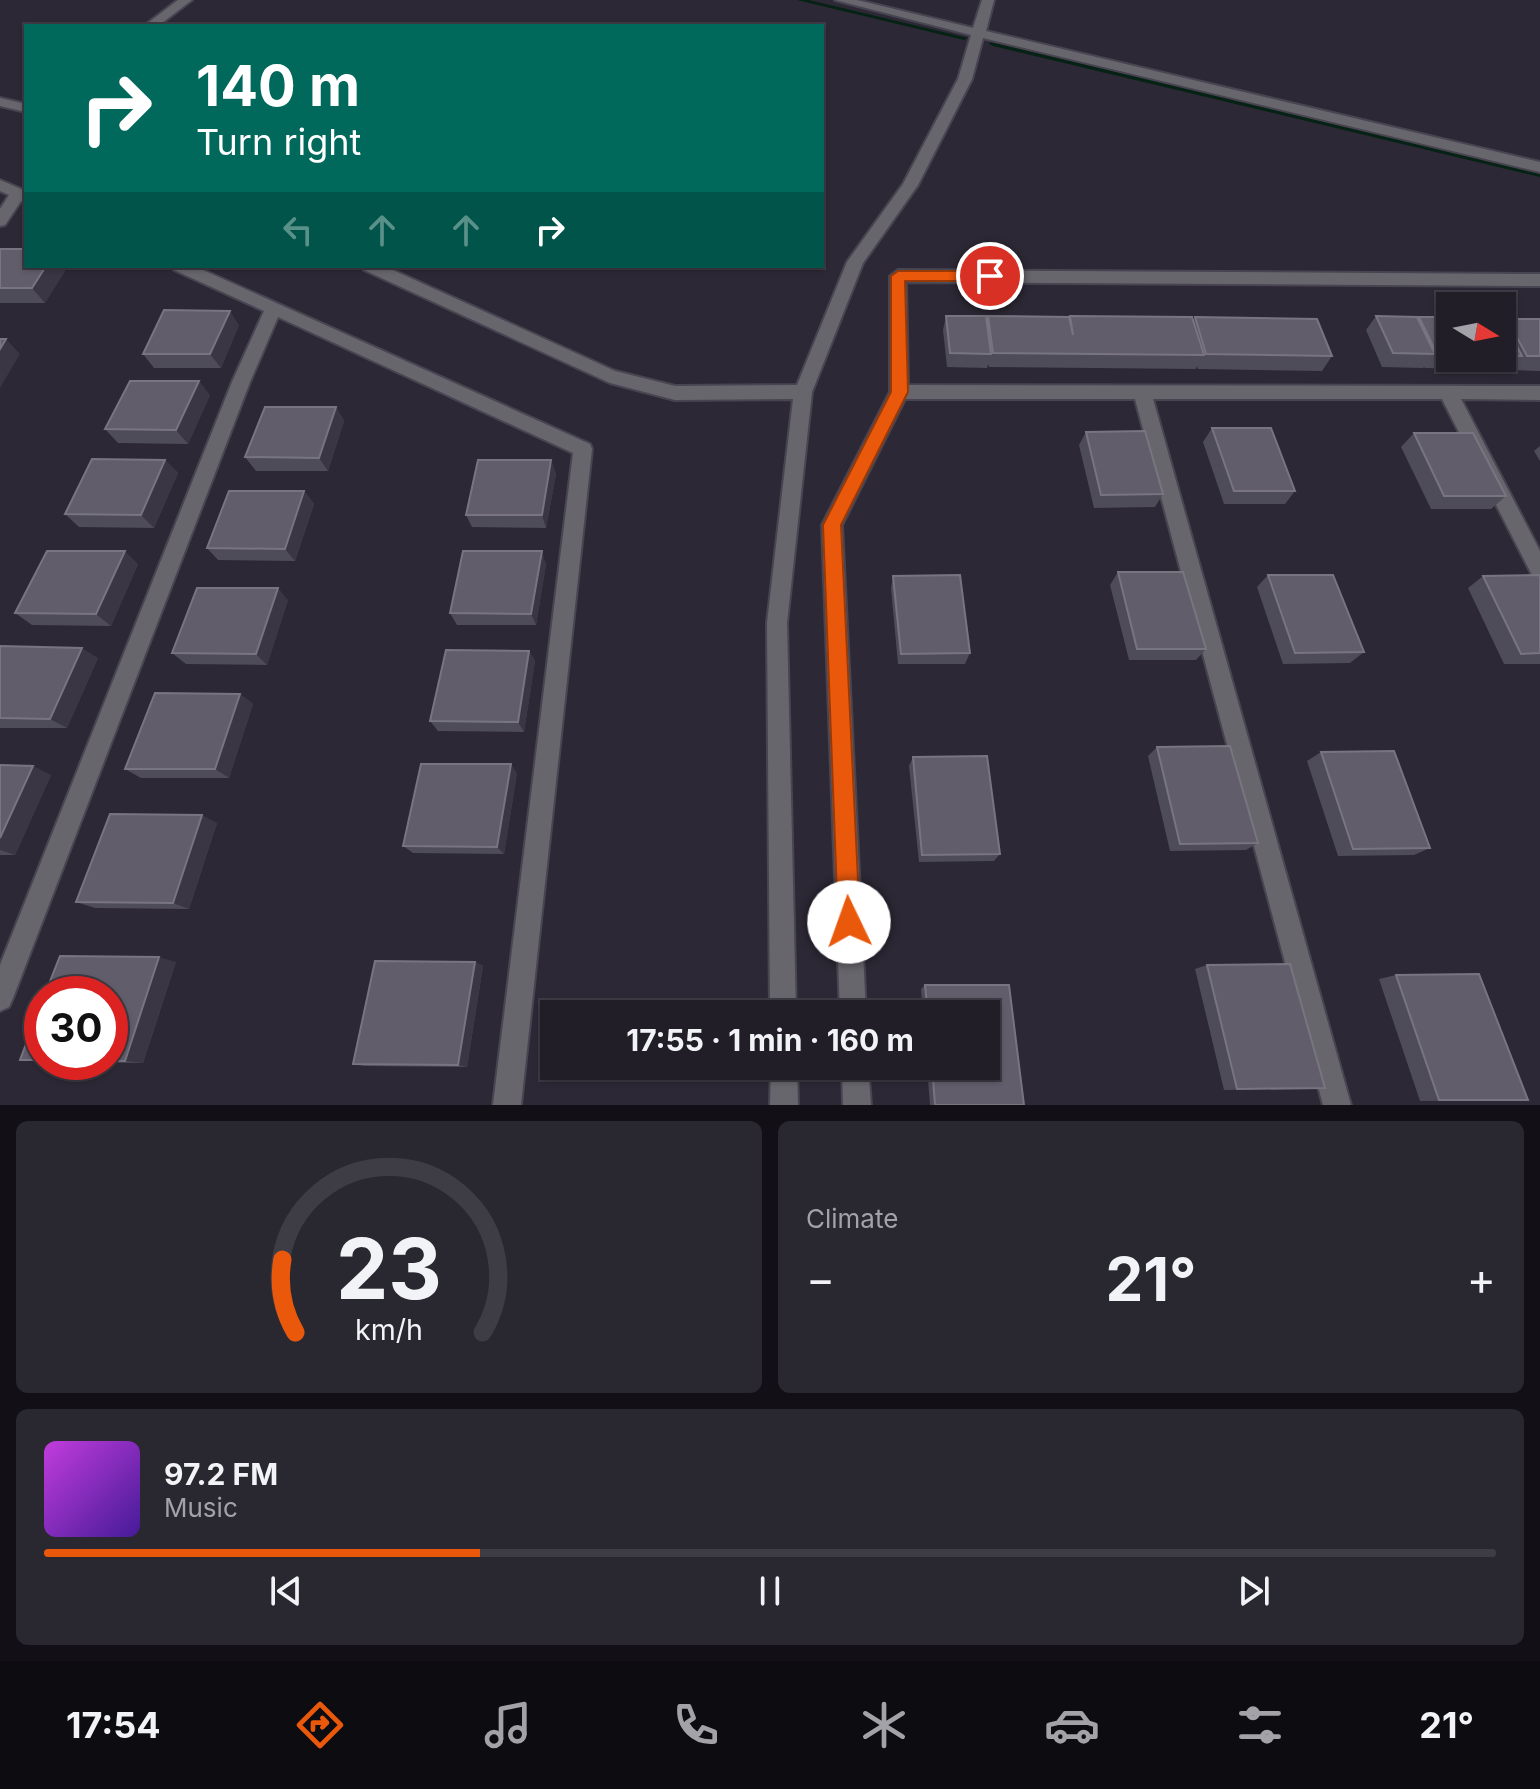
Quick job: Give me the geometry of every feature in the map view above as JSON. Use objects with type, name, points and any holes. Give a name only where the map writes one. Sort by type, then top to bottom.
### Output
[{"type":"street","points":[[153,24],[186,0]]},
{"type":"street","points":[[841,0],[1540,167]]},
{"type":"street","points":[[783,1000],[777,623],[803,392],[855,262],[910,185],[965,79],[988,0]]},
{"type":"street","points":[[0,102],[24,108]]},
{"type":"street","points":[[0,185],[22,195],[0,221]]},
{"type":"street","points":[[184,268],[583,449],[507,1105]]},
{"type":"street","points":[[374,268],[610,376],[675,393],[803,392]]},
{"type":"street","points":[[852,1000],[832,525],[899,392],[898,276],[1540,280]]},
{"type":"street","points":[[0,998],[235,397],[274,308]]},
{"type":"street","points":[[899,392],[1540,393]]},
{"type":"street","points":[[1142,392],[1337,1105]]},
{"type":"street","points":[[1448,392],[1540,571]]},
{"type":"street","points":[[784,1080],[784,1105]]},
{"type":"street","points":[[856,1080],[857,1105]]},
{"type":"building","points":[[0,249],[24,249],[24,268],[45,268],[32,288],[0,288]]},
{"type":"building","points":[[164,310],[230,311],[210,354],[143,354]]},
{"type":"building","points":[[946,316],[986,316],[991,354],[950,353]]},
{"type":"building","points":[[988,316],[1069,317],[1073,335],[1070,316],[1192,317],[1204,355],[993,353]]},
{"type":"building","points":[[1376,316],[1417,317],[1435,354],[1393,353]]},
{"type":"building","points":[[1195,317],[1317,319],[1332,356],[1206,354]]},
{"type":"building","points":[[1419,317],[1436,317],[1436,352]]},
{"type":"building","points":[[1516,319],[1540,319],[1540,356],[1527,356],[1516,336]]},
{"type":"building","points":[[130,381],[199,381],[176,430],[105,429]]},
{"type":"building","points":[[265,407],[336,407],[319,458],[245,457]]},
{"type":"building","points":[[1212,428],[1271,428],[1295,491],[1234,491]]},
{"type":"building","points":[[1145,431],[1163,494],[1101,495],[1086,432]]},
{"type":"building","points":[[1414,433],[1473,433],[1506,496],[1444,496]]},
{"type":"building","points":[[92,459],[165,460],[141,515],[65,514]]},
{"type":"building","points":[[478,460],[551,460],[542,515],[466,515]]},
{"type":"building","points":[[229,491],[304,491],[285,549],[207,548]]},
{"type":"building","points":[[47,551],[125,551],[96,614],[15,613]]},
{"type":"building","points":[[463,551],[542,551],[531,614],[450,613]]},
{"type":"building","points":[[1118,572],[1183,572],[1206,649],[1137,649]]},
{"type":"building","points":[[960,575],[970,653],[901,654],[893,576]]},
{"type":"building","points":[[1268,575],[1333,575],[1364,652],[1295,653]]},
{"type":"building","points":[[1540,575],[1540,653],[1521,654],[1483,576]]},
{"type":"building","points":[[197,588],[278,588],[256,654],[172,653]]},
{"type":"building","points":[[0,646],[82,648],[50,719],[0,718]]},
{"type":"building","points":[[446,650],[529,651],[518,722],[430,721]]},
{"type":"building","points":[[155,693],[240,694],[215,769],[125,769]]},
{"type":"building","points":[[1230,746],[1258,843],[1180,844],[1157,747]]},
{"type":"building","points":[[1394,751],[1430,848],[1353,849],[1321,752]]},
{"type":"building","points":[[987,756],[1000,854],[922,855],[913,757]]},
{"type":"building","points":[[421,764],[511,764],[497,847],[403,846]]},
{"type":"building","points":[[0,765],[33,766],[0,838]]},
{"type":"building","points":[[110,814],[202,815],[173,903],[76,902]]},
{"type":"building","points":[[60,956],[159,957],[128,1052],[128,976],[52,976]]},
{"type":"building","points":[[375,961],[475,962],[458,1065],[353,1064]]},
{"type":"building","points":[[1290,964],[1325,1088],[1237,1089],[1207,965]]},
{"type":"building","points":[[1479,974],[1528,1100],[1439,1100],[1396,975]]},
{"type":"building","points":[[925,985],[1009,985],[1024,1105],[935,1105],[933,1080],[1000,1080],[1000,1000],[927,1000]]},
{"type":"waterway","points":[[800,0],[964,38]]},
{"type":"waterway","points":[[993,44],[1540,174]]},
{"type":"route","points":[[849,922],[832,525],[899,392],[898,276],[990,276]]}]
